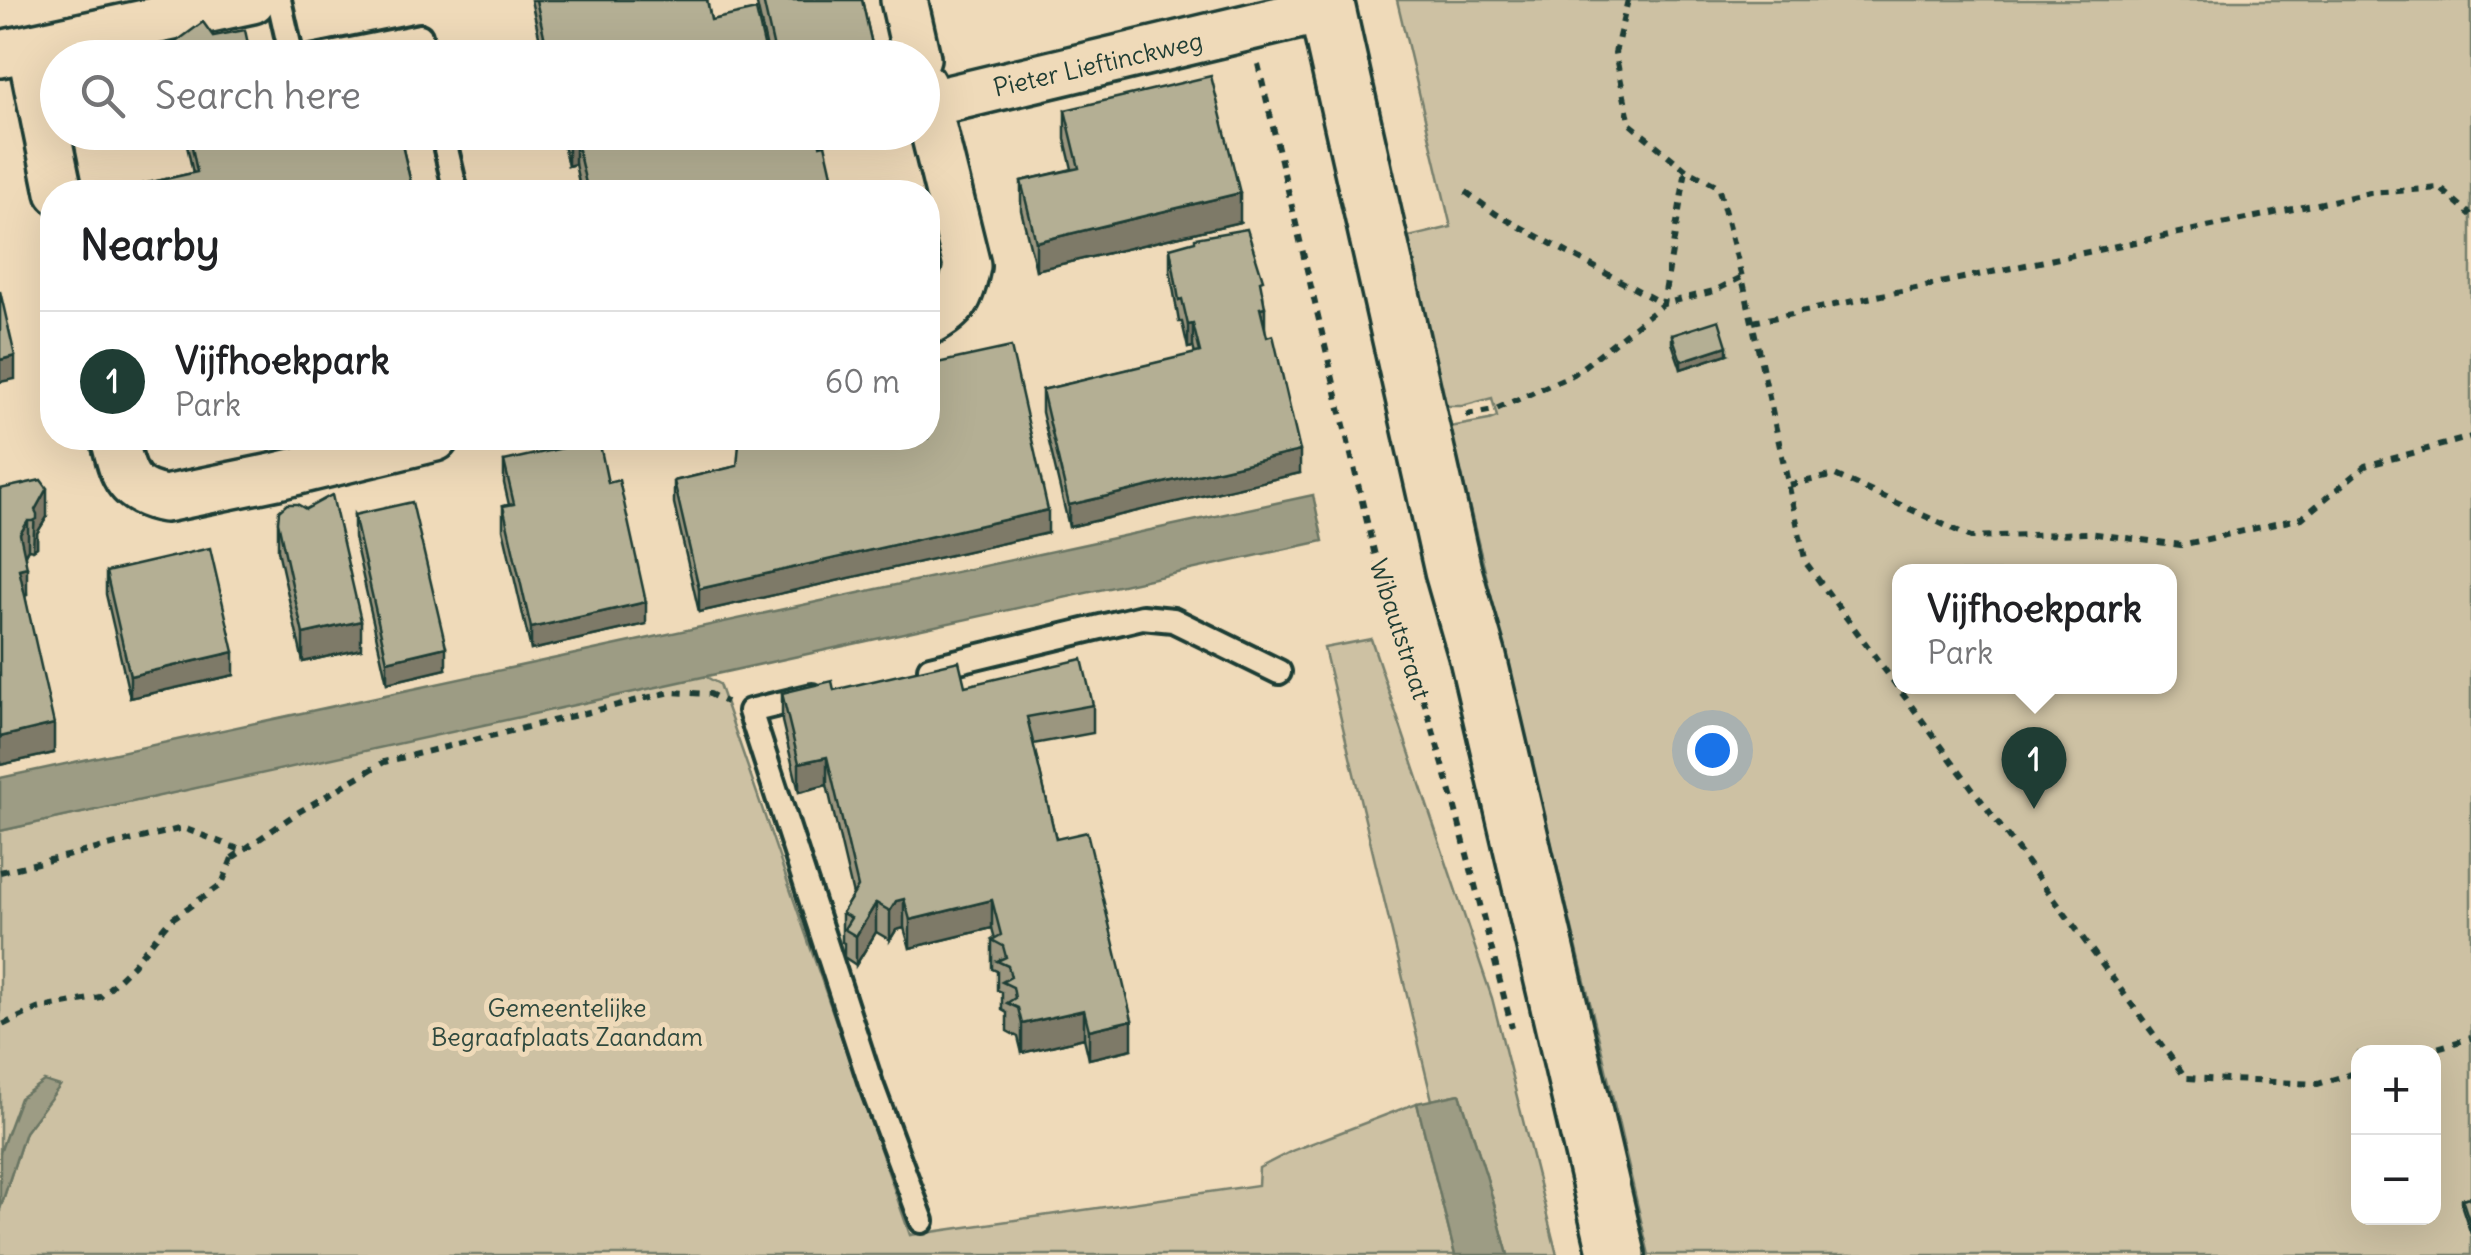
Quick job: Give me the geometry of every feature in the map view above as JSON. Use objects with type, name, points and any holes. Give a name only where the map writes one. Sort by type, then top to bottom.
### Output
[{"type":"street","points":[[70,40],[252,0]]},
{"type":"street","points":[[904,0],[912,40]]},
{"type":"street","points":[[1326,4],[1454,571],[1478,658],[1617,1255]]},
{"type":"street","name":"Pieter Lieftinckweg","points":[[940,91],[1249,28],[1326,4]]},
{"type":"street","points":[[40,47],[15,52],[40,132]]},
{"type":"street","points":[[46,150],[55,180]]},
{"type":"street","name":"Pieter Lieftinckweg","points":[[939,150],[967,266],[962,291],[940,315]]},
{"type":"street","points":[[117,450],[122,472],[132,485],[146,496],[165,499],[386,450]]},
{"type":"lane","points":[[280,0],[288,40]]},
{"type":"lane","points":[[446,150],[453,180]]},
{"type":"lane","points":[[900,675],[1142,618],[1172,620],[1280,672]]},
{"type":"lane","points":[[825,693],[750,711],[872,1084],[922,1221]]},
{"type":"path","points":[[1628,0],[1615,53],[1630,124],[1686,170],[1718,186],[1806,563],[1892,680]]},
{"type":"path","name":"Wibautstraat","points":[[1249,28],[1382,585],[1452,796],[1516,1045]]},
{"type":"path","points":[[1662,304],[1686,170]]},
{"type":"path","points":[[1752,322],[2370,193],[2440,188],[2471,215]]},
{"type":"path","points":[[1466,192],[1496,214],[1662,304]]},
{"type":"path","points":[[1421,424],[1494,410],[1574,374],[1662,304],[1714,291],[1742,277]]},
{"type":"path","points":[[1789,485],[1834,476],[1971,537],[2088,533],[2180,545],[2302,518],[2365,466],[2471,438]]},
{"type":"path","points":[[232,858],[297,813],[384,762],[671,692],[710,694],[750,711]]},
{"type":"path","points":[[1903,694],[2186,1078],[2318,1084],[2351,1074]]},
{"type":"path","points":[[0,872],[183,828],[236,848],[222,884],[169,921],[100,997],[37,1009],[0,1026]]},
{"type":"path","points":[[2441,1047],[2471,1038]]},
{"type":"green space","points":[[1397,0],[2471,0],[2471,1255],[1649,1255],[1450,427],[1497,417],[1492,398],[1446,406],[1405,238],[1451,227]]},
{"type":"green space","points":[[1371,639],[1492,998],[1557,1255],[1508,1255],[1460,1094],[1432,1100],[1324,648]]},
{"type":"green space","name":"Gemeentelijke Begraafplaats Zaandam","points":[[703,675],[719,684],[910,1235],[1258,1185],[1259,1168],[1292,1151],[1417,1103],[1455,1255],[0,1255],[0,1209],[25,1132],[59,1086],[7,1133],[0,1153],[0,831]]},
{"type":"shaded area","points":[[1313,495],[1323,541],[0,831],[0,778]]},
{"type":"shaded area","points":[[44,1081],[60,1086],[25,1132],[0,1209],[0,1153],[20,1098]]},
{"type":"shaded area","points":[[1460,1094],[1508,1255],[1455,1255],[1417,1103]]},
{"type":"building","points":[[536,0],[707,0],[711,20],[756,10],[763,40],[545,40]]},
{"type":"building","points":[[763,0],[862,0],[871,40],[772,40]]},
{"type":"building","points":[[203,22],[213,36],[245,30],[247,40],[179,40]]},
{"type":"building","points":[[1211,76],[1240,193],[1036,242],[1021,181],[1079,168],[1065,110]]},
{"type":"building","points":[[193,150],[403,150],[410,180],[161,180],[197,172]]},
{"type":"building","points":[[578,150],[826,150],[833,180],[585,180]]},
{"type":"building","points":[[1247,229],[1263,280],[1260,281],[1265,307],[1260,308],[1267,337],[1273,335],[1300,451],[1069,505],[1042,390],[1200,352],[1193,324],[1188,325],[1182,299],[1179,300],[1170,248],[1195,238]]},
{"type":"building","points":[[0,291],[15,356],[0,360]]},
{"type":"building","points":[[1719,320],[1727,346],[1681,361],[1672,335]]},
{"type":"building","points":[[1011,347],[1048,510],[699,589],[674,481],[737,466],[738,450],[940,450],[940,362]]},
{"type":"building","points":[[554,450],[601,450],[608,483],[619,480],[646,602],[531,628],[503,506],[514,504],[504,461]]},
{"type":"building","points":[[41,480],[47,488],[35,510],[37,519],[28,521],[20,534],[27,567],[19,569],[54,724],[0,737],[0,489]]},
{"type":"building","points":[[332,495],[361,621],[303,634],[278,522],[279,511],[287,504],[306,509]]},
{"type":"building","points":[[412,502],[446,647],[387,661],[354,515]]},
{"type":"building","points":[[210,548],[234,652],[130,676],[106,572]]},
{"type":"building","points":[[1082,659],[1093,705],[1027,717],[1056,839],[1087,832],[1132,1020],[1089,1030],[1084,1010],[1022,1024],[1018,1008],[1007,1003],[1015,998],[1013,987],[1002,982],[1011,977],[1008,966],[997,961],[1006,957],[1003,946],[992,940],[1001,935],[992,900],[910,920],[904,899],[896,901],[890,911],[876,903],[856,936],[844,929],[851,918],[842,913],[858,887],[827,757],[799,763],[782,693],[832,681],[834,690],[959,661],[965,686]]},
{"type":"building","points":[[2471,1197],[2471,1226],[2462,1199]]},
{"type":"place","name":"Vijfhoekpark","points":[[2034,809]]}]
